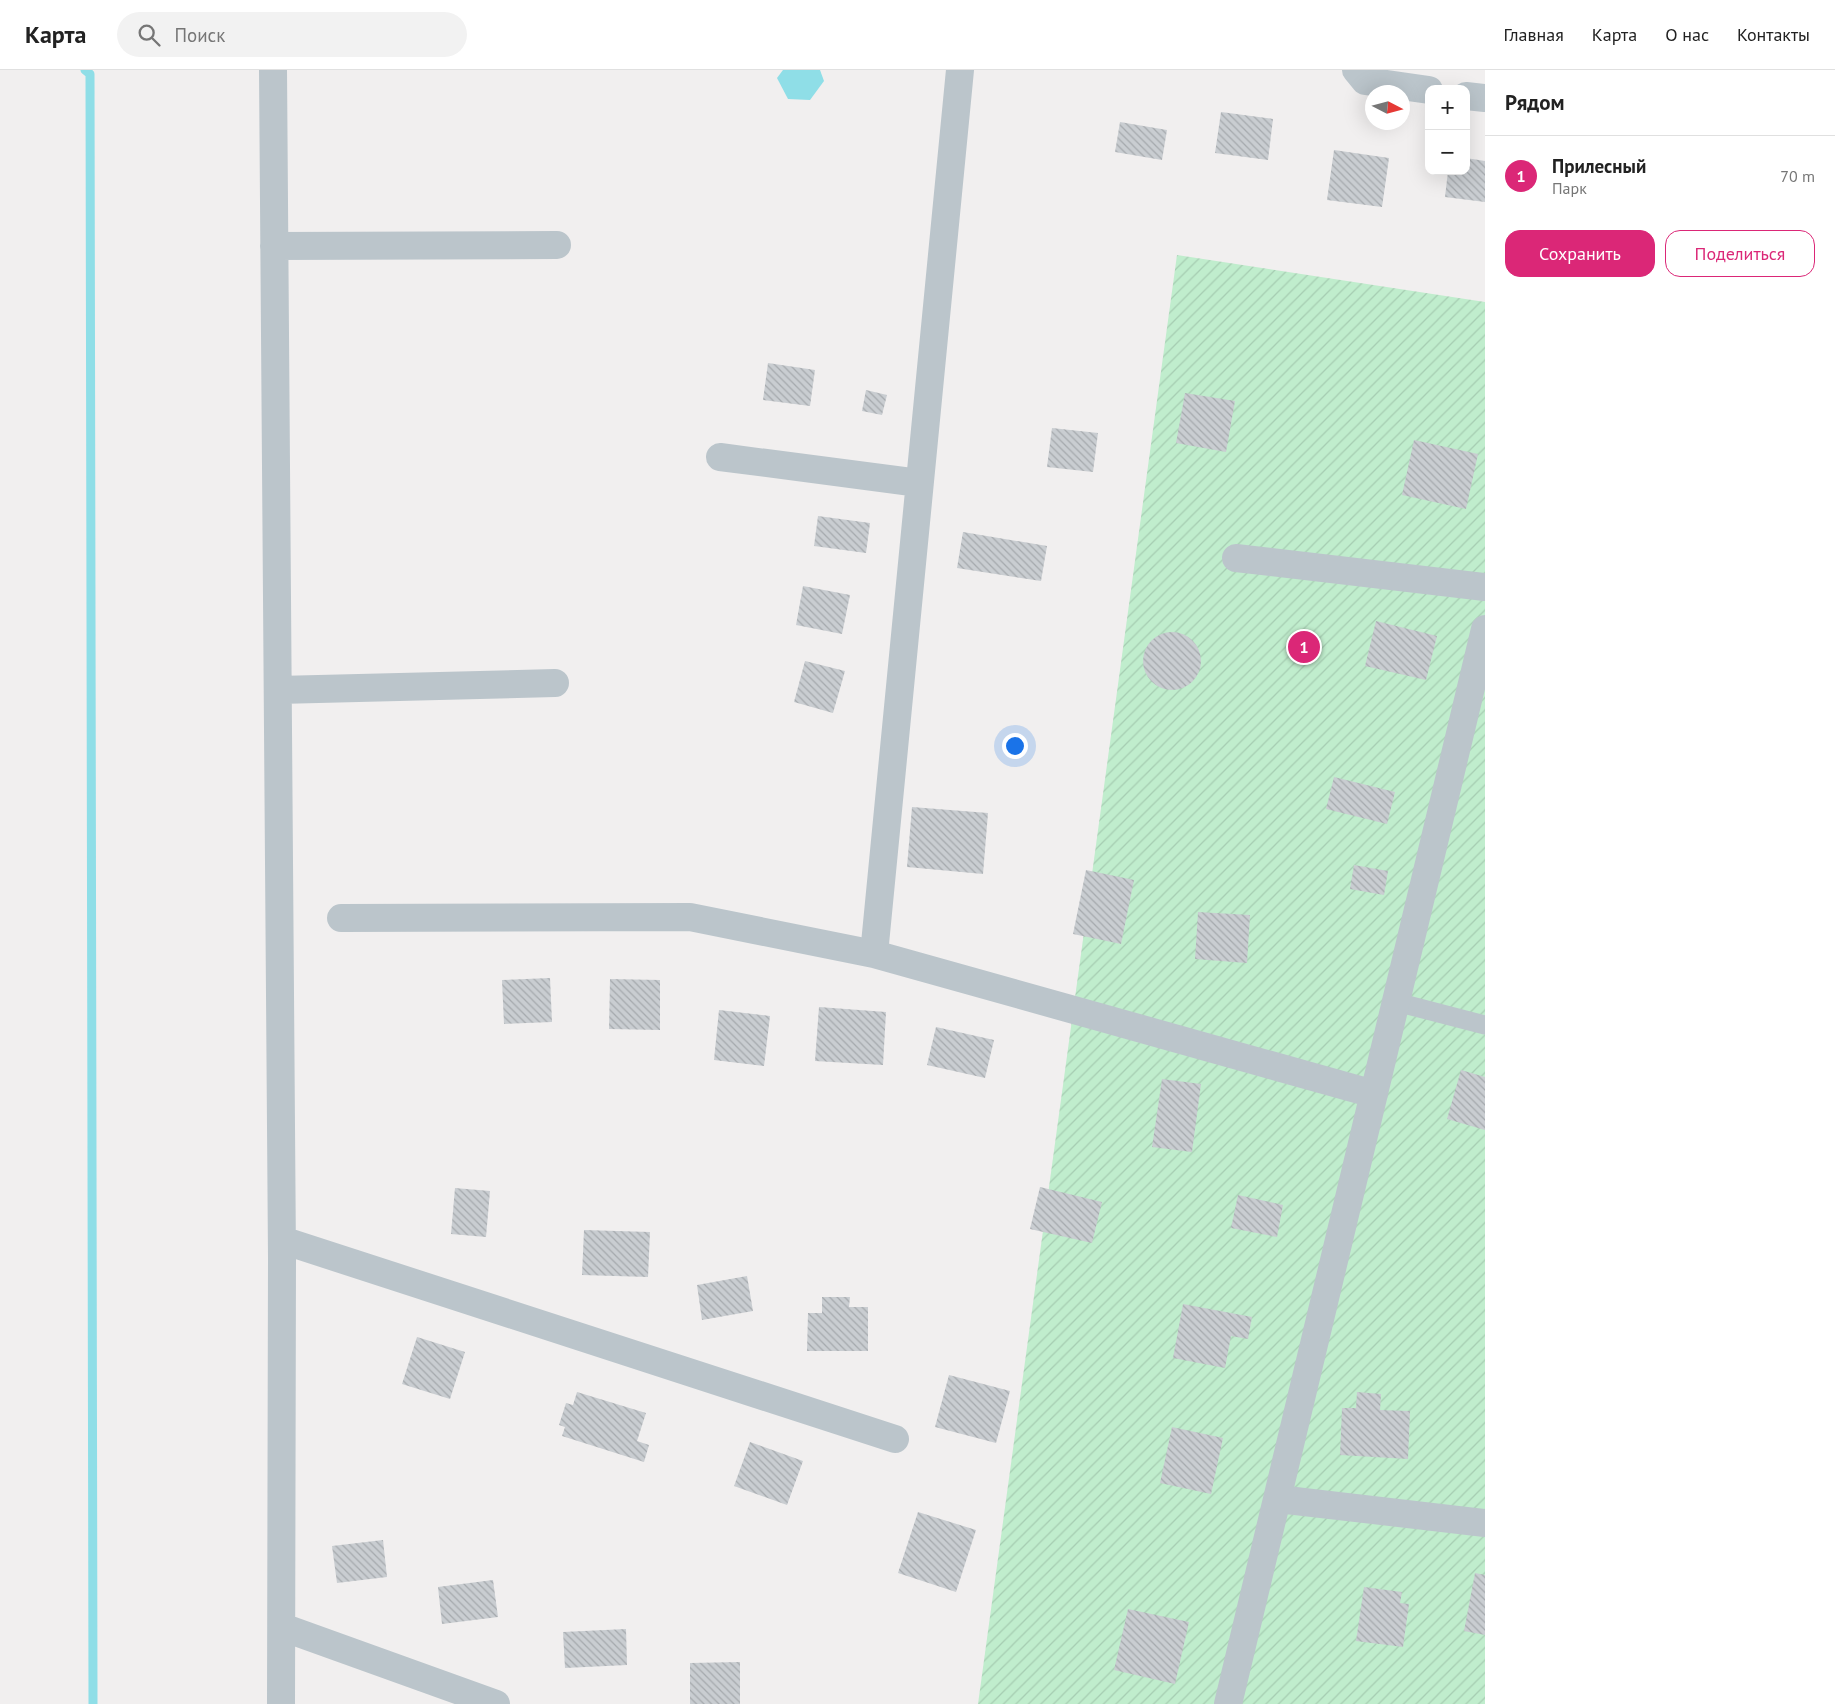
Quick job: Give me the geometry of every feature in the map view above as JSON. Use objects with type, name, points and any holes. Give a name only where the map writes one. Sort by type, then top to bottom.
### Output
[{"type":"street","points":[[273,70],[282,1240],[282,1704]]},
{"type":"street","points":[[874,954],[960,70]]},
{"type":"street","points":[[1356,70],[1365,81],[1425,89]]},
{"type":"street","points":[[1470,96],[1485,98]]},
{"type":"street","points":[[274,246],[557,245]]},
{"type":"street","points":[[720,457],[919,483]]},
{"type":"street","points":[[1236,558],[1485,587]]},
{"type":"street","points":[[1228,1704],[1485,629]]},
{"type":"street","points":[[278,690],[555,683]]},
{"type":"street","points":[[341,918],[690,917],[874,954],[1374,1094]]},
{"type":"street","points":[[282,1240],[895,1439]]},
{"type":"street","points":[[1278,1499],[1485,1523]]},
{"type":"street","points":[[282,1627],[496,1704]]},
{"type":"lane","points":[[1396,1002],[1485,1025]]},
{"type":"green space","points":[[1177,255],[1485,302],[1485,1704],[978,1704]]},
{"type":"water","points":[[783,70],[820,70],[824,81],[810,100],[788,99],[777,78]]},
{"type":"building","points":[[1221,112],[1273,119],[1268,160],[1215,153]]},
{"type":"building","points":[[1120,122],[1167,130],[1162,160],[1115,152]]},
{"type":"building","points":[[1334,150],[1389,158],[1382,207],[1327,200]]},
{"type":"building","points":[[1470,159],[1485,161],[1485,202],[1445,197],[1448,175],[1470,175]]},
{"type":"building","points":[[768,363],[815,370],[810,406],[763,400]]},
{"type":"building","points":[[866,390],[887,395],[882,415],[862,411]]},
{"type":"building","points":[[1185,393],[1235,401],[1226,452],[1176,443]]},
{"type":"building","points":[[1052,428],[1098,433],[1093,472],[1047,467]]},
{"type":"building","points":[[1414,440],[1478,454],[1466,509],[1402,495]]},
{"type":"building","points":[[818,516],[870,523],[866,553],[814,546]]},
{"type":"building","points":[[963,532],[1047,546],[1041,581],[957,568]]},
{"type":"building","points":[[803,586],[850,595],[842,634],[796,625]]},
{"type":"building","points":[[1376,621],[1437,636],[1426,680],[1365,666]]},
{"type":"building","points":[[1166,632],[1178,632],[1193,640],[1201,655],[1201,667],[1193,682],[1178,690],[1166,690],[1151,682],[1143,667],[1143,655],[1151,640]]},
{"type":"building","points":[[805,661],[845,671],[833,713],[794,702]]},
{"type":"building","points":[[1334,777],[1395,792],[1387,824],[1326,809]]},
{"type":"building","points":[[912,807],[988,813],[983,874],[907,867]]},
{"type":"building","points":[[1354,865],[1388,871],[1384,895],[1350,889]]},
{"type":"building","points":[[1086,870],[1134,880],[1121,944],[1073,934]]},
{"type":"building","points":[[1198,912],[1250,915],[1247,963],[1195,959]]},
{"type":"building","points":[[550,978],[552,1022],[504,1024],[502,980]]},
{"type":"building","points":[[610,979],[660,980],[660,1030],[609,1029]]},
{"type":"building","points":[[819,1007],[886,1012],[883,1065],[815,1061]]},
{"type":"building","points":[[719,1010],[770,1016],[764,1066],[714,1060]]},
{"type":"building","points":[[936,1027],[994,1040],[985,1078],[927,1065]]},
{"type":"building","points":[[1461,1070],[1485,1077],[1485,1130],[1447,1119]]},
{"type":"building","points":[[1162,1079],[1201,1084],[1192,1152],[1152,1147]]},
{"type":"building","points":[[1040,1187],[1102,1202],[1092,1243],[1030,1229]]},
{"type":"building","points":[[455,1188],[490,1191],[486,1237],[451,1234]]},
{"type":"building","points":[[1238,1195],[1283,1205],[1277,1237],[1231,1228]]},
{"type":"building","points":[[584,1230],[650,1232],[648,1277],[582,1275]]},
{"type":"building","points":[[747,1276],[753,1311],[702,1320],[697,1285]]},
{"type":"building","points":[[822,1297],[850,1297],[849,1307],[868,1307],[868,1351],[807,1351],[808,1313],[822,1313]]},
{"type":"building","points":[[1183,1304],[1252,1317],[1248,1339],[1231,1336],[1225,1368],[1173,1358]]},
{"type":"building","points":[[417,1337],[465,1352],[450,1399],[402,1384]]},
{"type":"building","points":[[949,1375],[1010,1391],[996,1443],[935,1427]]},
{"type":"building","points":[[577,1392],[646,1413],[637,1441],[649,1445],[644,1462],[562,1436],[565,1427],[559,1425],[566,1403],[573,1405]]},
{"type":"building","points":[[1357,1392],[1381,1394],[1380,1410],[1410,1411],[1408,1459],[1340,1455],[1342,1408],[1356,1408]]},
{"type":"building","points":[[1172,1427],[1223,1438],[1211,1494],[1160,1483]]},
{"type":"building","points":[[750,1442],[803,1461],[787,1505],[734,1486]]},
{"type":"building","points":[[918,1512],[976,1530],[956,1592],[898,1573]]},
{"type":"building","points":[[383,1540],[387,1577],[337,1583],[332,1546]]},
{"type":"building","points":[[1475,1573],[1485,1575],[1485,1635],[1464,1631]]},
{"type":"building","points":[[493,1580],[498,1617],[442,1624],[438,1587]]},
{"type":"building","points":[[1364,1587],[1402,1592],[1400,1603],[1409,1604],[1403,1647],[1356,1641]]},
{"type":"building","points":[[1128,1609],[1189,1622],[1175,1684],[1114,1670]]},
{"type":"building","points":[[626,1629],[627,1665],[565,1668],[563,1632]]},
{"type":"building","points":[[740,1662],[740,1704],[690,1704],[690,1663]]},
{"type":"waterway","points":[[85,70],[90,74],[93,1704]]},
{"type":"place","name":"Прилесный","points":[[1304,647]]}]
